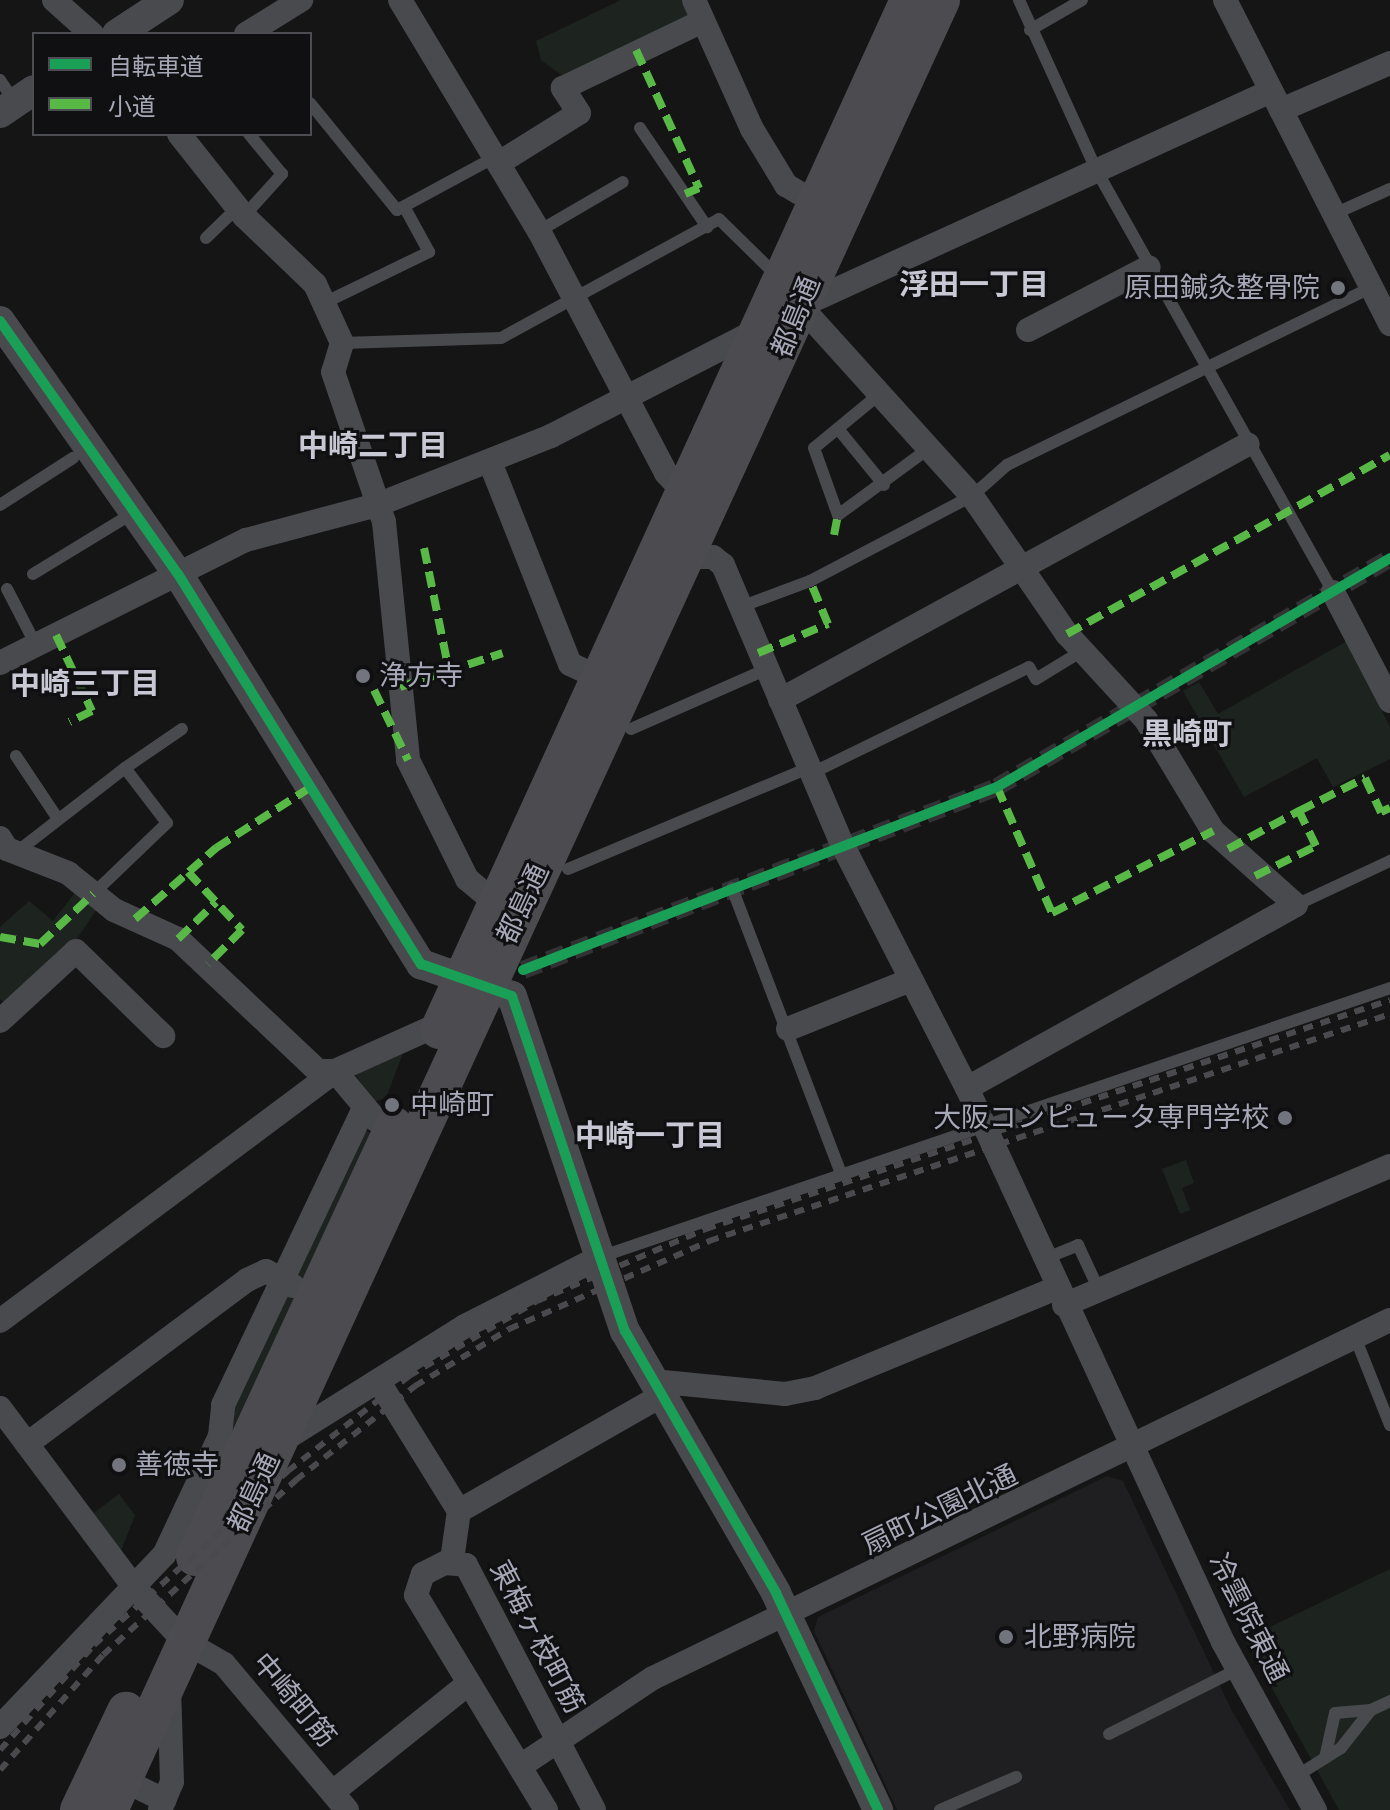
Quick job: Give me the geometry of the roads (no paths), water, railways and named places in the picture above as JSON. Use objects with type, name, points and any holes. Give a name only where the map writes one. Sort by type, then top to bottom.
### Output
[{"type":"main road","name":"都島通","points":[[116,1795],[169,1678],[176,1632],[297,1287],[377,1121],[473,978],[493,901],[757,330],[789,293],[813,201],[909,0]]},
{"type":"main road","name":"都島通","points":[[79,1810],[277,1444],[473,978],[687,557],[789,293],[941,0]]},
{"type":"street","points":[[53,0],[90,32]]},
{"type":"street","points":[[120,32],[169,0]]},
{"type":"street","points":[[271,27],[301,0]]},
{"type":"street","points":[[400,0],[539,231],[624,398],[684,492]]},
{"type":"street","points":[[1225,0],[1390,324]]},
{"type":"street","points":[[497,160],[579,113],[563,88],[698,10],[786,185],[813,201]]},
{"type":"street","points":[[967,1088],[1296,905],[1255,876],[1213,831],[1136,706],[1082,651],[972,496],[925,451],[876,397],[789,293],[1276,100],[1390,63]]},
{"type":"street","points":[[181,136],[241,212],[315,284],[342,343],[334,379],[377,505],[408,760],[467,879],[493,901]]},
{"type":"street","points":[[1028,330],[1149,267]]},
{"type":"street","points":[[0,321],[178,574],[421,964],[473,978],[515,1001],[625,1331],[788,1616],[878,1810]]},
{"type":"street","points":[[0,663],[246,540],[377,505],[490,462],[757,330]]},
{"type":"street","points":[[780,700],[893,644],[1021,565],[1248,444]]},
{"type":"street","points":[[490,462],[570,664],[596,676]]},
{"type":"street","name":"冷雲院東通","points":[[687,557],[713,557],[723,565],[765,670],[908,981],[967,1088],[1060,1296],[1238,1669],[1315,1810]]},
{"type":"street","points":[[1333,592],[1390,701]]},
{"type":"street","points":[[6,848],[178,939],[318,1071],[335,1071],[377,1121]]},
{"type":"street","points":[[0,1021],[76,951],[163,1036]]},
{"type":"street","points":[[788,1029],[908,981]]},
{"type":"street","points":[[0,1321],[335,1071],[442,1023]]},
{"type":"street","points":[[459,1511],[658,1388],[785,1394],[815,1388],[1060,1296],[1099,1290],[1390,1166]]},
{"type":"street","points":[[277,1444],[465,1326],[600,1257]]},
{"type":"street","points":[[0,1727],[164,1555],[297,1287],[266,1271],[247,1280],[27,1444]]},
{"type":"street","name":"扇町公園北通","points":[[522,1765],[653,1678],[1134,1450],[1390,1320]]},
{"type":"street","points":[[379,1382],[459,1511],[452,1560]]},
{"type":"street","name":"中崎町筋","points":[[0,1408],[133,1586],[176,1632],[224,1664],[340,1801]]},
{"type":"street","name":"東梅ヶ枝町筋","points":[[546,1810],[522,1765],[468,1684],[416,1595],[423,1574],[452,1560],[466,1565],[511,1642],[557,1742],[594,1810]]},
{"type":"street","points":[[116,1795],[162,1805],[172,1782],[169,1678]]},
{"type":"street","points":[[340,1801],[468,1684]]},
{"type":"lane","points":[[1019,0],[1030,30],[1098,173],[1204,367],[1333,592]]},
{"type":"lane","points":[[1030,30],[1082,0]]},
{"type":"lane","points":[[312,105],[394,207],[406,210],[497,160]]},
{"type":"lane","points":[[640,128],[707,227]]},
{"type":"lane","points":[[206,238],[241,212],[282,174],[251,136]]},
{"type":"lane","points":[[539,231],[623,182]]},
{"type":"lane","points":[[1334,214],[1390,189]]},
{"type":"lane","points":[[324,303],[429,252],[406,210]]},
{"type":"lane","points":[[342,343],[501,338],[576,303],[719,219],[789,293]]},
{"type":"lane","points":[[740,607],[810,581],[972,496],[1007,465],[1372,287]]},
{"type":"lane","points":[[876,397],[814,448],[838,515],[884,485],[925,451]]},
{"type":"lane","points":[[839,430],[884,485]]},
{"type":"lane","points":[[0,505],[73,458]]},
{"type":"lane","points":[[33,574],[133,513]]},
{"type":"lane","points":[[7,589],[36,645]]},
{"type":"lane","points":[[568,869],[813,769],[1029,667],[1036,679],[1082,651]]},
{"type":"lane","points":[[631,729],[765,670]]},
{"type":"lane","points":[[6,848],[58,819],[182,729]]},
{"type":"lane","points":[[16,756],[58,819]]},
{"type":"lane","points":[[93,894],[167,823],[125,768]]},
{"type":"lane","points":[[1296,905],[1390,861]]},
{"type":"lane","points":[[732,888],[840,1171]]},
{"type":"lane","points":[[600,1257],[980,1122],[1390,988]]},
{"type":"lane","points":[[1044,1259],[1078,1245],[1099,1290]]},
{"type":"lane","points":[[1355,1337],[1390,1425]]},
{"type":"lane","points":[[1109,1734],[1238,1669]]},
{"type":"lane","points":[[1325,1758],[1335,1713],[1371,1710],[1390,1701]]},
{"type":"lane","points":[[1298,1775],[1325,1758],[1371,1710]]},
{"type":"lane","points":[[940,1810],[1016,1777]]},
{"type":"tunnel","points":[[523,970],[997,787],[1390,558]]},
{"type":"railway","points":[[0,1750],[94,1645],[288,1471],[409,1376],[537,1301],[706,1229],[1390,1000]]},
{"type":"railway","points":[[0,1770],[103,1655],[296,1480],[415,1386],[509,1329],[709,1241],[1390,1014]]},
{"type":"place","name":"原田鍼灸整骨院","points":[[1338,288]]},
{"type":"place","name":"浄方寺","points":[[363,676]]},
{"type":"place","name":"中崎町","points":[[392,1105]]},
{"type":"place","name":"大阪コンピュータ専門学校","points":[[1285,1118]]},
{"type":"place","name":"善徳寺","points":[[119,1465]]},
{"type":"place","name":"北野病院","points":[[1006,1637]]},
{"type":"district","name":"浮田一丁目","points":[[974,285]]},
{"type":"district","name":"中崎二丁目","points":[[373,446]]},
{"type":"district","name":"中崎三丁目","points":[[85,684]]},
{"type":"district","name":"黒崎町","points":[[1187,734]]},
{"type":"district","name":"中崎一丁目","points":[[650,1136]]}]
